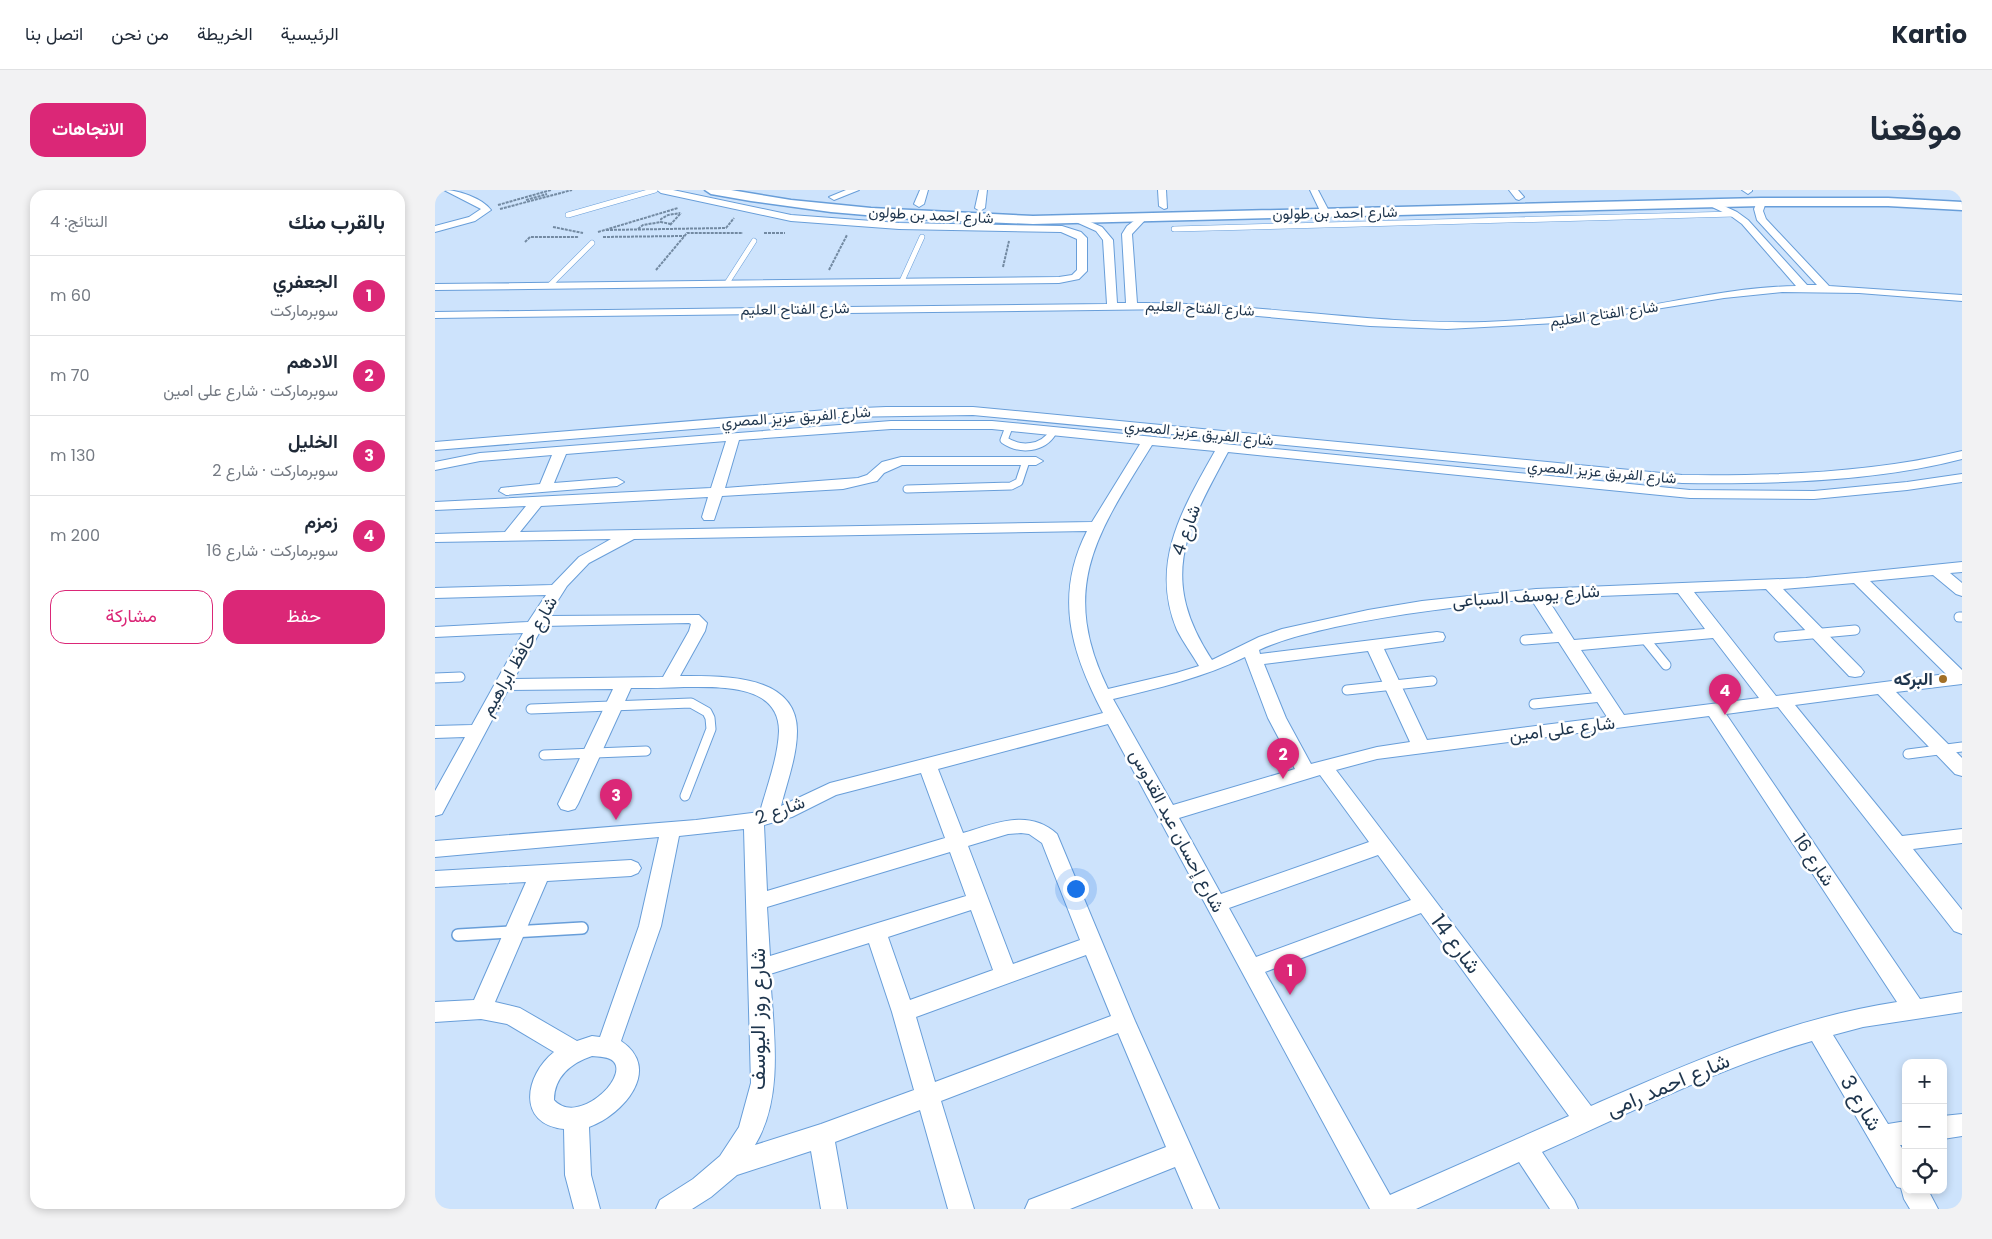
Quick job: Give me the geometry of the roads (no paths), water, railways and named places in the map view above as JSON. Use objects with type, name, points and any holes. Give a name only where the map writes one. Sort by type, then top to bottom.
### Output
[{"type":"street","points":[[435,229],[472,219],[485,210],[448,190]]},
{"type":"street","points":[[435,287],[1067,279],[1075,278],[1083,272],[1082,238],[1078,234],[1051,228],[845,223],[791,218],[661,190]]},
{"type":"street","name":"شارع احمد بن طولون","points":[[711,190],[811,206],[898,215],[1079,220],[1142,218],[1208,222],[1320,201],[1355,218],[1471,209],[1761,202],[1879,202],[1962,206]]},
{"type":"street","name":"شارع احمد بن طولون","points":[[788,190],[834,197],[919,204],[980,208],[1072,209],[1516,194],[1853,191],[1962,195]]},
{"type":"street","points":[[834,197],[854,190]]},
{"type":"street","points":[[919,204],[924,190]]},
{"type":"street","points":[[980,208],[983,190]]},
{"type":"street","points":[[1162,190],[1164,206]]},
{"type":"street","points":[[1761,202],[1758,206],[1758,213],[1762,220],[1823,286]]},
{"type":"street","points":[[1711,203],[1734,214],[1745,222],[1802,286]]},
{"type":"street","points":[[791,218],[811,206]]},
{"type":"street","points":[[1131,301],[1127,234],[1130,228],[1142,218]]},
{"type":"street","points":[[1079,220],[1095,226],[1105,234],[1108,240],[1112,301]]},
{"type":"street","points":[[1105,234],[1127,234]]},
{"type":"street","points":[[1111,280],[1119,281],[1130,276]]},
{"type":"street","name":"شارع الفتاح العليم","points":[[435,308],[1131,301],[1223,308],[1347,321],[1420,325],[1563,321],[1627,313],[1715,295],[1802,286],[1962,292]]},
{"type":"street","name":"شارع الفتاح العليم","points":[[1823,286],[1962,298]]},
{"type":"street","name":"شارع الفتاح العليم","points":[[435,315],[1112,301]]},
{"type":"street","name":"شارع الفريق عزيز المصري","points":[[435,446],[839,413],[935,410],[973,411],[1690,494],[1814,495],[1907,486],[1962,478]]},
{"type":"street","name":"شارع الفريق عزيز المصري","points":[[435,466],[480,457],[561,450],[891,425],[945,424],[1009,427],[1223,449],[1415,461]]},
{"type":"street","points":[[709,517],[735,436]]},
{"type":"street","name":"شارع إحسان عبد القدوس","points":[[1148,441],[1097,526],[1083,558],[1077,590],[1078,624],[1087,660],[1104,696],[1216,904],[1386,1209]]},
{"type":"street","name":"شارع 4","points":[[1209,668],[1185,629],[1174,591],[1174,555],[1184,522],[1223,449]]},
{"type":"street","points":[[545,488],[561,450]]},
{"type":"street","name":"شارع الفريق عزيز المصري","points":[[1468,467],[1682,479],[1741,480],[1797,478],[1899,467],[1940,461],[1962,454]]},
{"type":"street","points":[[435,460],[480,457]]},
{"type":"street","points":[[435,504],[717,492],[861,482],[871,478],[887,465],[901,461],[1031,461]]},
{"type":"street","points":[[435,504],[464,496],[617,482]]},
{"type":"street","points":[[509,537],[537,501]]},
{"type":"street","points":[[435,538],[1097,526]]},
{"type":"street","name":"شارع حافظ ابراهيم","points":[[435,809],[535,624],[561,583],[584,560],[608,546],[636,535]]},
{"type":"street","name":"شارع يوسف السباعى","points":[[1104,696],[1180,678],[1253,654],[1265,641],[1289,633],[1368,615],[1441,603],[1536,594],[1771,585],[1962,567]]},
{"type":"street","points":[[1937,570],[1962,591]]},
{"type":"street","points":[[1858,578],[1961,678]]},
{"type":"street","points":[[1771,585],[1855,672]]},
{"type":"street","points":[[1682,588],[1716,632],[1897,844],[1962,924]]},
{"type":"street","points":[[435,593],[556,590]]},
{"type":"street","points":[[1536,594],[1619,722]]},
{"type":"street","points":[[436,634],[535,624],[693,618],[699,623],[697,631],[669,681]]},
{"type":"street","points":[[1567,642],[1645,639],[1716,632]]},
{"type":"street","points":[[1253,654],[1374,645],[1437,637]]},
{"type":"street","points":[[1374,645],[1421,747]]},
{"type":"street","name":"شارع 14","points":[[1253,654],[1277,718],[1316,770],[1383,845],[1587,1120]]},
{"type":"street","name":"شارع على امين","points":[[1168,814],[1377,753],[1961,678]]},
{"type":"street","name":"شارع روز اليوسف","points":[[501,685],[724,681],[749,686],[770,696],[784,710],[790,729],[786,749],[761,819],[756,902],[763,1083],[750,1131],[729,1166],[702,1188],[669,1209]]},
{"type":"street","points":[[568,804],[625,682]]},
{"type":"street","points":[[1883,689],[1962,769]]},
{"type":"street","name":"شارع 16","points":[[1714,710],[1914,1009]]},
{"type":"street","name":"شارع 2","points":[[435,849],[670,830],[761,819],[785,812],[830,790],[1115,716]]},
{"type":"street","points":[[435,732],[476,731]]},
{"type":"street","points":[[927,765],[1006,975]]},
{"type":"street","points":[[756,902],[1008,828],[1025,825],[1040,830],[1050,839],[1124,1021],[1206,1209]]},
{"type":"street","points":[[608,1046],[650,926],[670,830]]},
{"type":"street","points":[[1897,844],[1962,836]]},
{"type":"street","points":[[1216,904],[1383,845]]},
{"type":"street","points":[[435,878],[631,868]]},
{"type":"street","points":[[481,1008],[540,873]]},
{"type":"street","points":[[759,969],[978,900]]},
{"type":"street","points":[[1252,968],[1425,903]]},
{"type":"street","points":[[876,932],[903,1012],[961,1209]]},
{"type":"street","points":[[903,1012],[1093,944]]},
{"type":"street","name":"شارع احمد رامى","points":[[1386,1209],[1720,1062],[1771,1043],[1863,1017],[1962,1002]]},
{"type":"street","points":[[435,1012],[481,1008],[513,1015],[575,1052]]},
{"type":"street","points":[[729,1166],[821,1136],[1124,1021]]},
{"type":"street","name":"شارع 3","points":[[1817,1029],[1902,1171]]},
{"type":"street","points":[[592,1046],[608,1046],[620,1051],[627,1061],[629,1074],[623,1088],[611,1102],[595,1113],[577,1119],[561,1119],[548,1113],[541,1103],[541,1089],[547,1075],[559,1062],[575,1052],[592,1046]]},
{"type":"street","points":[[577,1119],[575,1160],[580,1190],[587,1209]]},
{"type":"street","points":[[1947,1127],[1962,1125]]},
{"type":"street","points":[[1881,1137],[1902,1134]]},
{"type":"street","points":[[821,1136],[834,1209]]},
{"type":"street","points":[[1525,1148],[1565,1209]]},
{"type":"street","points":[[1038,1209],[1181,1153]]},
{"type":"street","points":[[1916,1194],[1925,1209]]},
{"type":"lane","points":[[568,216],[655,190]]},
{"type":"lane","points":[[1621,205],[1633,217]]},
{"type":"lane","points":[[1533,208],[1542,219]]},
{"type":"lane","points":[[1471,209],[1479,221]]},
{"type":"lane","points":[[1174,228],[1208,222],[1355,218],[1479,221],[1734,214]]},
{"type":"lane","points":[[902,281],[922,237]]},
{"type":"lane","points":[[727,282],[754,241]]},
{"type":"lane","points":[[550,285],[592,244]]},
{"type":"lane","points":[[907,489],[1011,486],[1019,482],[1031,461]]},
{"type":"lane","points":[[1779,637],[1855,630]]},
{"type":"lane","points":[[1645,639],[1666,665]]},
{"type":"lane","points":[[1525,640],[1567,642]]},
{"type":"lane","points":[[435,678],[460,677]]},
{"type":"lane","points":[[1347,690],[1432,681]]},
{"type":"lane","points":[[1534,704],[1602,697]]},
{"type":"lane","points":[[531,709],[691,702],[705,708],[711,717],[711,729],[685,796]]},
{"type":"lane","points":[[1908,754],[1962,747]]},
{"type":"lane","points":[[544,755],[646,751]]},
{"type":"lane","points":[[458,935],[582,928]]},
{"type":"place","name":"البركه","points":[[1943,679]]},
{"type":"place","name":"زمزم","points":[[1725,715]]},
{"type":"place","name":"الادهم","points":[[1283,779]]},
{"type":"place","name":"الخليل","points":[[616,820]]},
{"type":"place","name":"الجعفري","points":[[1290,995]]}]
